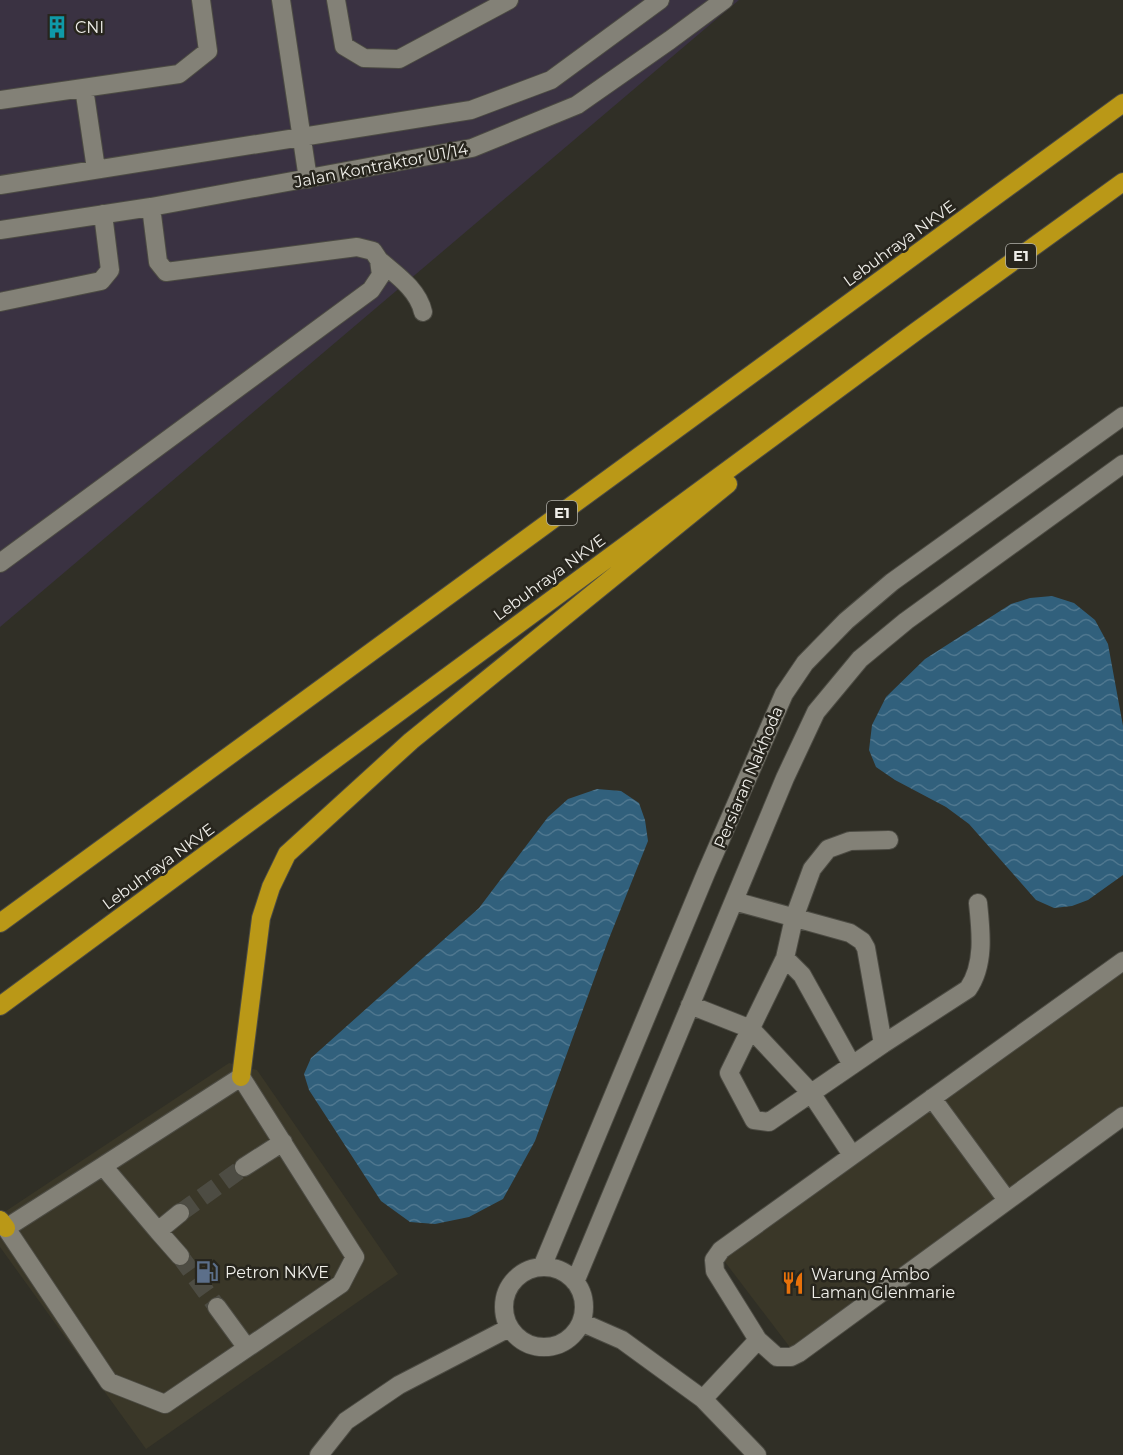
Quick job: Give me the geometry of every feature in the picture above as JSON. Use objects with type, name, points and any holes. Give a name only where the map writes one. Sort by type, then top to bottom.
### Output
[{"type":"highway","name":"Lebuhraya NKVE","points":[[0,923],[1123,103]]},
{"type":"highway","name":"Lebuhraya NKVE","points":[[0,1006],[918,330],[1123,182]]},
{"type":"highway","points":[[241,1077],[261,918],[271,887],[287,854],[411,741],[918,330]]},
{"type":"street","points":[[0,100],[179,74],[208,51],[201,0]]},
{"type":"street","points":[[281,0],[308,179]]},
{"type":"street","points":[[336,0],[344,46],[364,58],[399,59],[509,0]]},
{"type":"street","points":[[0,184],[471,110],[552,80],[660,0]]},
{"type":"street","name":"Jalan Kontraktor U1/14","points":[[0,230],[151,207],[472,148],[577,105],[724,0]]},
{"type":"street","points":[[84,88],[96,169]]},
{"type":"street","points":[[151,207],[158,262],[166,272],[357,247],[373,251],[379,260],[406,284],[421,304],[423,312]]},
{"type":"street","points":[[0,302],[101,281],[110,270],[103,214]]},
{"type":"street","points":[[0,563],[371,290],[381,275],[379,260]]},
{"type":"street","name":"Persiaran Nakhoda","points":[[542,1267],[784,694],[805,663],[846,621],[892,582],[1123,416]]},
{"type":"street","points":[[575,1281],[785,778],[816,712],[860,659],[906,621],[1123,464]]},
{"type":"street","points":[[889,840],[849,841],[828,849],[812,868],[794,918],[785,958],[729,1073],[754,1120],[769,1122],[968,989],[974,980],[982,941],[978,903]]},
{"type":"street","points":[[734,901],[850,933],[862,940],[866,948],[883,1044]]},
{"type":"street","points":[[785,958],[802,975],[852,1065]]},
{"type":"street","points":[[1123,961],[721,1250],[714,1260],[715,1271],[758,1340],[777,1357],[791,1357],[1123,1116]]},
{"type":"street","points":[[690,1005],[751,1029],[811,1093],[852,1155]]},
{"type":"street","points":[[241,1077],[283,1143],[355,1257],[342,1284],[165,1404],[109,1382],[3,1224],[103,1166],[241,1077]]},
{"type":"street","points":[[932,1098],[1007,1200]]},
{"type":"street","points":[[244,1167],[283,1143]]},
{"type":"street","points":[[103,1166],[180,1256]]},
{"type":"street","points":[[158,1231],[180,1213]]},
{"type":"street","points":[[542,1267],[560,1270],[575,1281],[584,1301],[584,1312],[575,1333],[565,1341],[547,1347],[528,1344],[518,1338],[509,1328],[504,1305],[506,1294],[512,1283],[530,1269],[542,1267]]},
{"type":"street","points":[[217,1307],[248,1348]]},
{"type":"street","points":[[581,1322],[622,1340],[703,1398],[757,1455]]},
{"type":"street","points":[[319,1455],[346,1421],[399,1384],[509,1328]]},
{"type":"street","points":[[703,1398],[758,1340]]},
{"type":"shaded area","points":[[0,0],[739,0],[0,627]]},
{"type":"shaded area","points":[[1123,969],[1123,1108],[792,1350],[722,1258]]},
{"type":"shaded area","points":[[229,1063],[257,1070],[398,1274],[146,1449],[0,1247],[0,1215]]},
{"type":"water","points":[[1052,596],[1074,603],[1095,620],[1108,644],[1123,726],[1123,875],[1088,900],[1072,906],[1054,908],[1036,900],[969,824],[946,807],[895,780],[876,767],[869,750],[872,725],[886,697],[925,659],[1011,604],[1030,598]]},
{"type":"water","points":[[597,789],[621,791],[639,803],[645,820],[648,841],[608,941],[535,1141],[503,1199],[469,1217],[435,1224],[410,1222],[381,1201],[309,1090],[304,1074],[311,1058],[479,908],[548,817],[568,799]]},
{"type":"tunnel","points":[[180,1213],[244,1167]]},
{"type":"tunnel","points":[[180,1256],[217,1307]]},
{"type":"place","name":"CNI","points":[[57,27]]},
{"type":"place","name":"Petron NKVE","points":[[207,1272]]},
{"type":"place","name":"Warung Ambo Laman Glenmarie","points":[[793,1283]]}]
